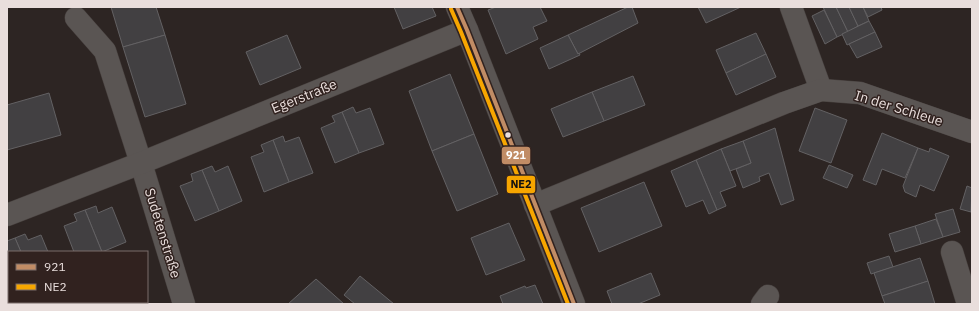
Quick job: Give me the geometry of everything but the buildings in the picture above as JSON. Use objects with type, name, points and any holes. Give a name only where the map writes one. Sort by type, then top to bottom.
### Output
[{"type":"street","points":[[457,7],[574,304]]},
{"type":"street","points":[[791,7],[821,90]]},
{"type":"street","points":[[76,18],[105,51],[141,162]]},
{"type":"street","name":"Egerstraße","points":[[7,215],[467,30]]},
{"type":"street","name":"In der Schleue","points":[[535,205],[784,103],[821,90],[860,93],[972,132]]},
{"type":"street","name":"Sudetenstraße","points":[[141,162],[184,304]]},
{"type":"street","points":[[952,252],[968,304]]},
{"type":"transit line","name":"921","points":[[457,7],[574,304]]},
{"type":"transit line","name":"NE2","points":[[451,9],[568,304]]}]
